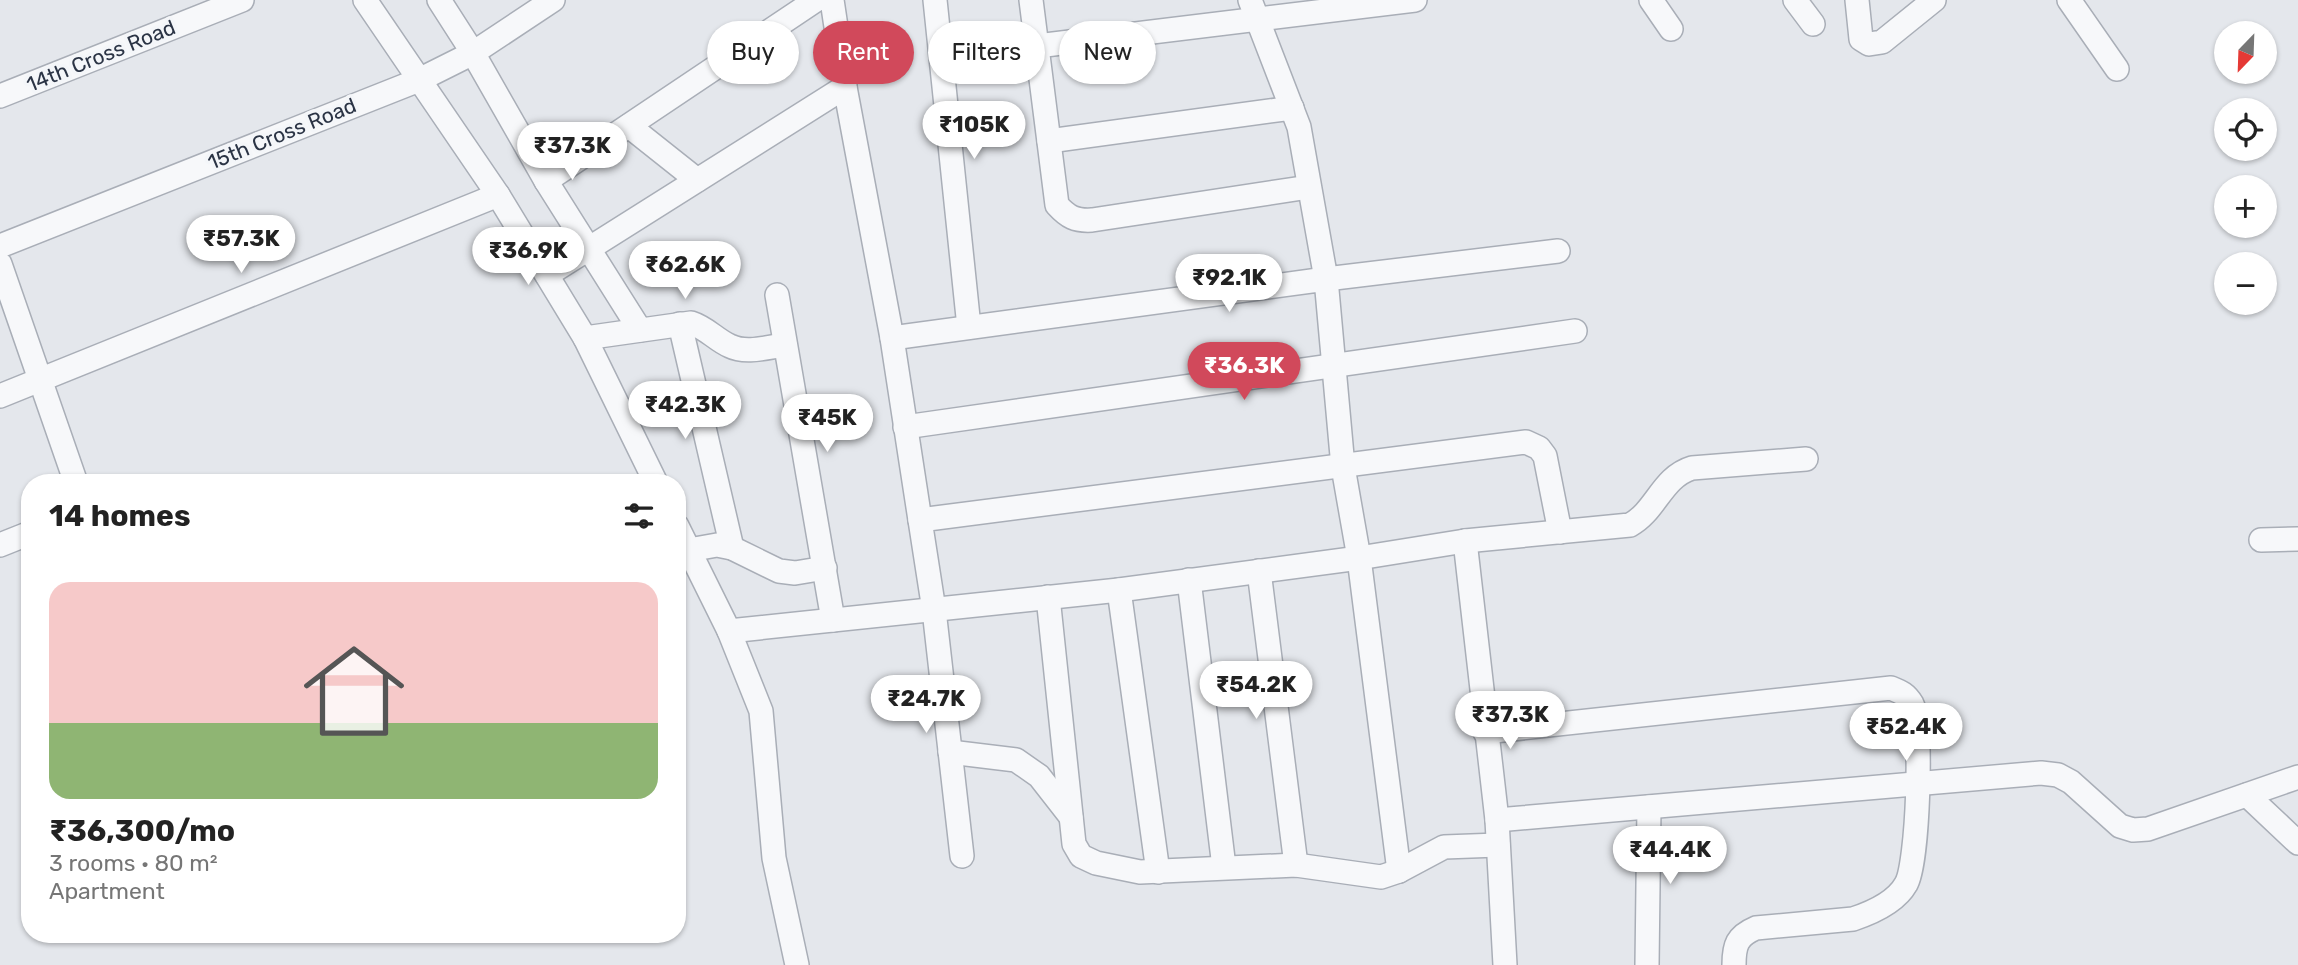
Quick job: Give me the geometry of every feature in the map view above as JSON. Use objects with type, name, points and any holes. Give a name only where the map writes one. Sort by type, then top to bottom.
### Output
[{"type":"street","points":[[365,0],[498,195],[547,275],[585,338],[652,474]]},
{"type":"street","points":[[439,0],[546,181],[640,330]]},
{"type":"street","name":"15th Cross Road","points":[[0,246],[419,80],[472,53],[553,0]]},
{"type":"street","points":[[546,181],[816,0]]},
{"type":"street","points":[[832,0],[845,87],[892,338],[934,610],[962,856]]},
{"type":"street","points":[[935,0],[969,327]]},
{"type":"street","points":[[1031,0],[1034,21]]},
{"type":"street","points":[[1045,45],[1254,10],[1415,0]]},
{"type":"street","points":[[1651,0],[1671,29]]},
{"type":"street","points":[[1795,0],[1813,24]]},
{"type":"street","points":[[1857,0],[1861,39],[1869,44],[1882,42],[1934,0]]},
{"type":"street","points":[[2070,0],[2117,69]]},
{"type":"street","name":"14th Cross Road","points":[[0,96],[233,1]]},
{"type":"street","points":[[1254,10],[1298,127],[1326,279],[1343,467],[1359,558],[1399,871]]},
{"type":"street","points":[[1042,84],[1057,205],[1066,215],[1078,221],[1310,187]]},
{"type":"street","points":[[547,275],[845,87]]},
{"type":"street","points":[[1049,141],[1292,108]]},
{"type":"street","points":[[629,126],[698,180]]},
{"type":"street","points":[[0,396],[498,195]]},
{"type":"street","points":[[892,338],[1326,279],[1558,251]]},
{"type":"street","points":[[0,264],[73,474]]},
{"type":"street","points":[[777,295],[834,620]]},
{"type":"street","points":[[585,338],[691,323],[704,327],[730,347],[747,351],[785,345]]},
{"type":"street","points":[[680,324],[732,548]]},
{"type":"street","points":[[905,427],[1576,331]]},
{"type":"street","points":[[920,520],[1526,442],[1539,448],[1545,456],[1560,532]]},
{"type":"street","points":[[729,631],[1119,590],[1465,541],[1630,525],[1641,519],[1671,479],[1681,471],[1806,459]]},
{"type":"street","points":[[0,545],[21,537]]},
{"type":"street","points":[[2261,540],[2298,539]]},
{"type":"street","points":[[1465,541],[1497,820],[1505,965]]},
{"type":"street","points":[[686,543],[729,631],[761,711],[774,858],[797,965]]},
{"type":"street","points":[[690,550],[717,545],[732,548],[779,571],[795,573],[825,568]]},
{"type":"street","points":[[1259,571],[1296,865]]},
{"type":"street","points":[[1189,580],[1224,867]]},
{"type":"street","points":[[1119,590],[1158,872]]},
{"type":"street","points":[[1048,597],[1074,844],[1081,856],[1097,863],[1140,872],[1296,865],[1381,877],[1399,871],[1444,847],[1498,845]]},
{"type":"street","points":[[1485,732],[1891,688],[1904,693],[1913,705],[1916,720],[1918,784],[1912,872],[1906,886],[1895,897],[1853,919],[1756,928],[1742,934],[1734,947],[1734,965]]},
{"type":"street","points":[[950,752],[1016,760],[1039,776],[1071,817]]},
{"type":"street","points":[[1497,820],[2041,773],[2058,775],[2071,782],[2120,826],[2133,830],[2148,829],[2298,777]]},
{"type":"street","points":[[2247,794],[2298,844]]},
{"type":"street","points":[[1647,965],[1648,807]]}]
